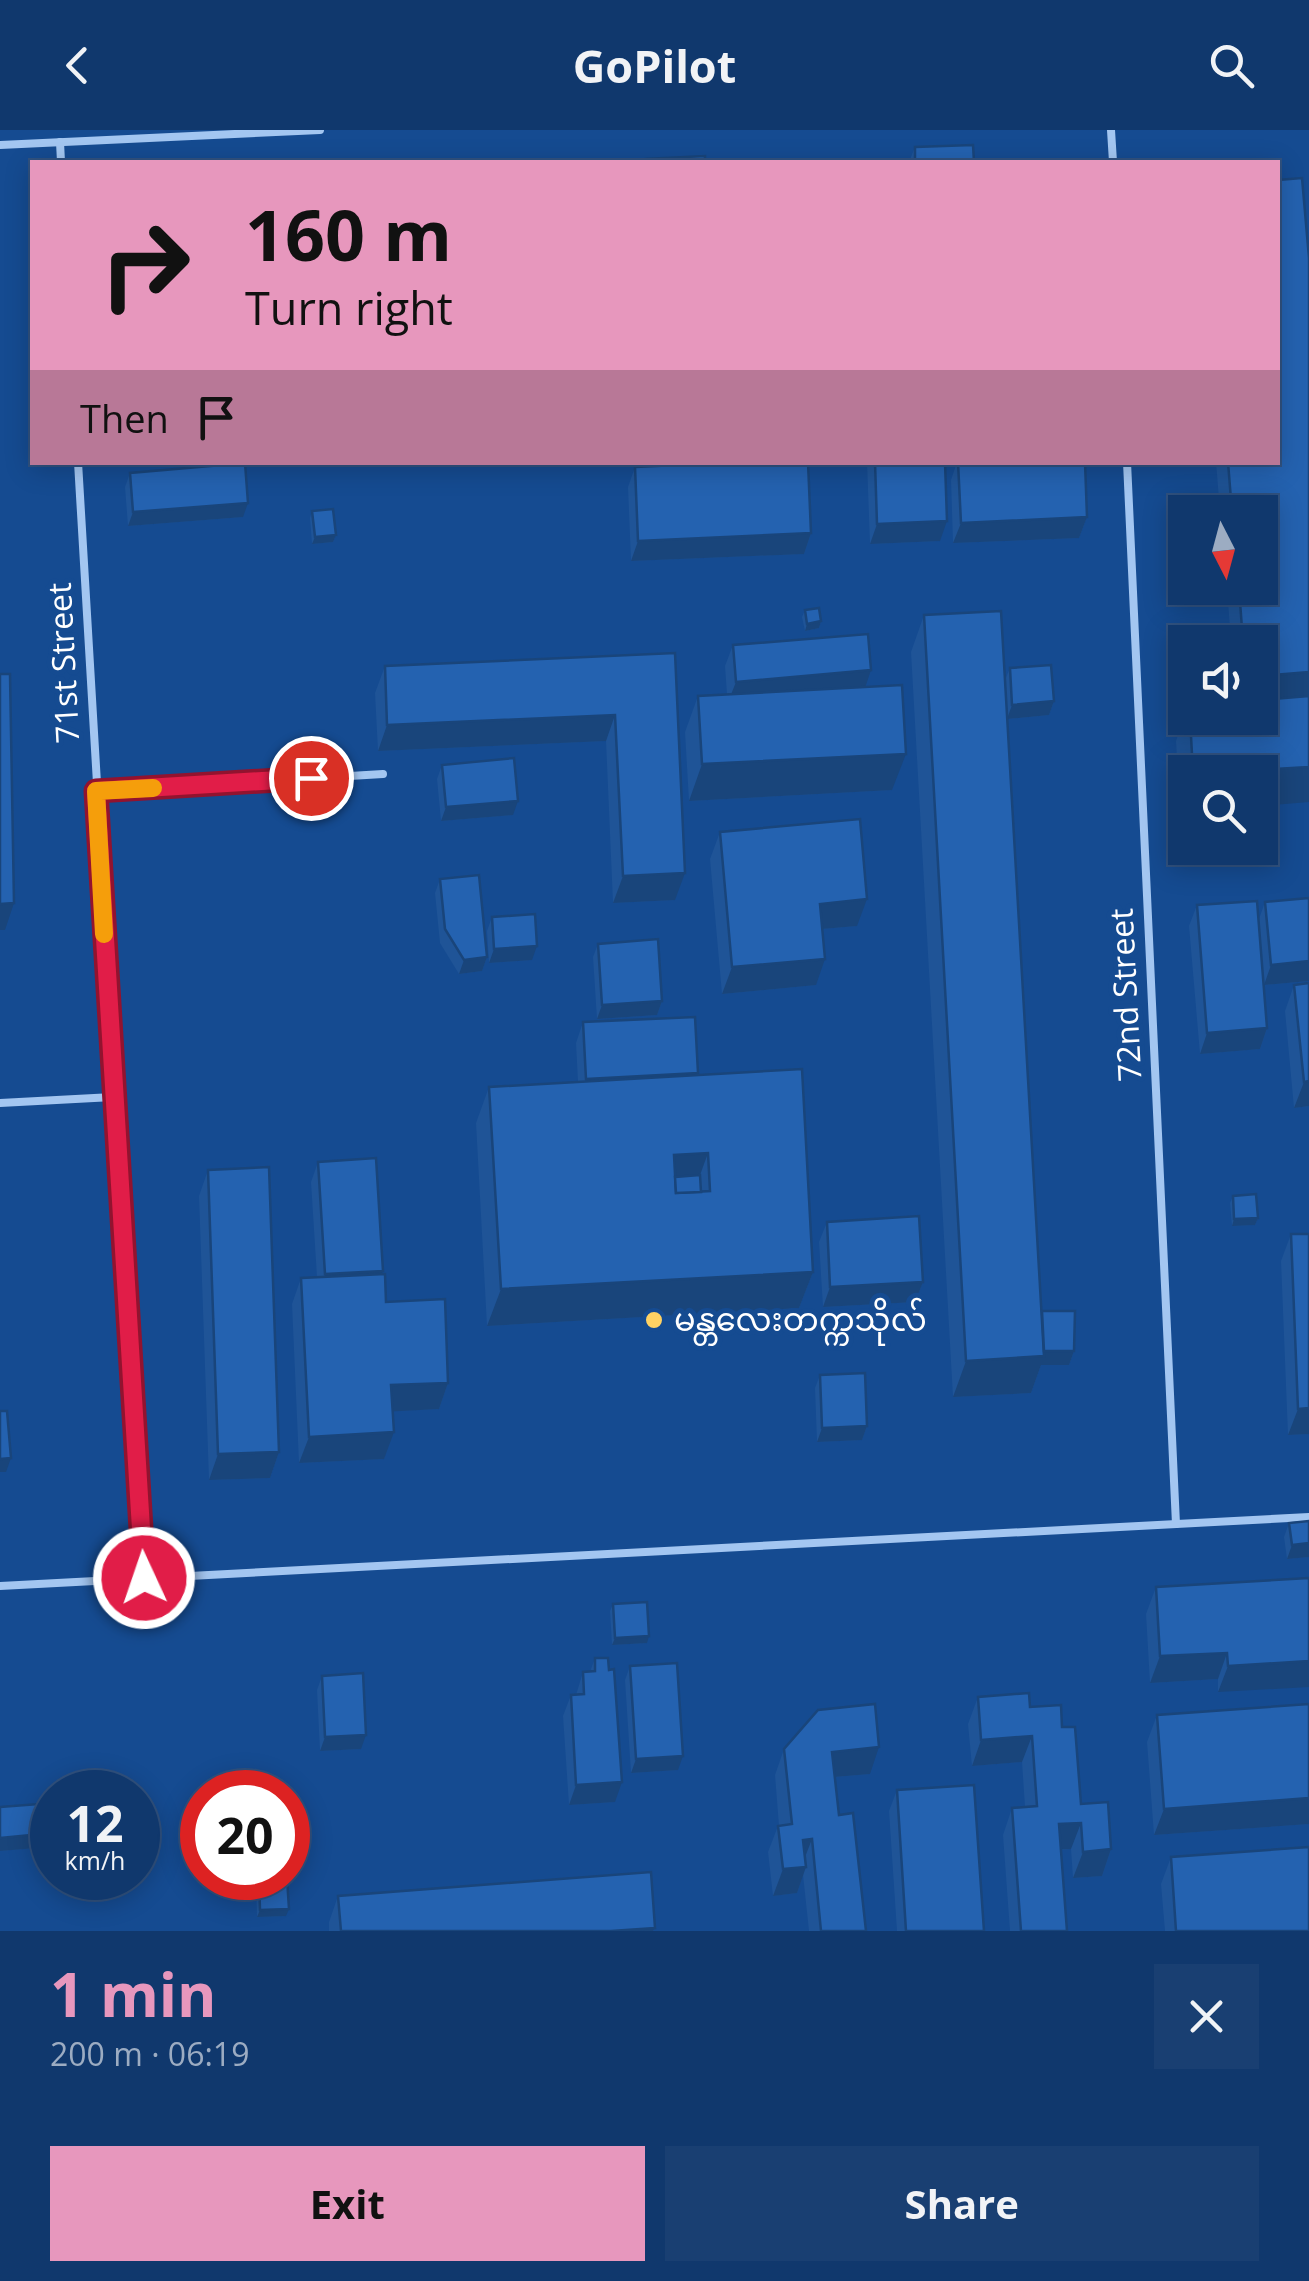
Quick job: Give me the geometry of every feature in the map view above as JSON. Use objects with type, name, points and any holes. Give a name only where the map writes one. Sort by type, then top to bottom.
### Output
[{"type":"lane","points":[[0,145],[320,130]]},
{"type":"lane","points":[[1112,130],[1113,160]]},
{"type":"lane","points":[[60,142],[61,160]]},
{"type":"lane","name":"71st Street","points":[[78,465],[144,1578]]},
{"type":"lane","name":"72nd Street","points":[[1127,465],[1176,1524]]},
{"type":"lane","points":[[96,791],[383,774]]},
{"type":"lane","points":[[0,1103],[113,1098]]},
{"type":"lane","points":[[0,1586],[1309,1517]]},
{"type":"building","points":[[973,145],[974,160],[915,160],[915,147]]},
{"type":"building","points":[[705,156],[705,160],[646,159]]},
{"type":"building","points":[[1302,178],[1309,258],[1309,672],[1278,675],[1278,625],[1242,625],[1240,605],[1278,605],[1278,495],[1231,495],[1228,465],[1280,465],[1280,180]]},
{"type":"building","points":[[245,465],[248,503],[133,512],[130,473]]},
{"type":"building","points":[[808,465],[811,533],[638,541],[635,467]]},
{"type":"building","points":[[875,465],[945,465],[947,521],[877,524]]},
{"type":"building","points":[[958,465],[1085,465],[1087,517],[961,523]]},
{"type":"building","points":[[333,509],[336,535],[315,537],[312,511]]},
{"type":"building","points":[[819,608],[821,621],[807,624],[805,610]]},
{"type":"building","points":[[1001,611],[1044,1356],[966,1361],[924,615]]},
{"type":"building","points":[[868,634],[871,670],[736,682],[733,645]]},
{"type":"building","points":[[675,653],[685,873],[623,876],[615,715],[387,725],[385,666]]},
{"type":"building","points":[[1051,665],[1054,701],[1012,705],[1010,668]]},
{"type":"building","points":[[0,674],[10,674],[14,903],[0,904]]},
{"type":"building","points":[[902,685],[906,754],[702,764],[698,696]]},
{"type":"building","points":[[1309,696],[1309,767],[1278,769],[1278,755],[1192,755],[1191,735],[1278,735],[1278,699]]},
{"type":"building","points":[[514,758],[518,801],[446,807],[442,765]]},
{"type":"building","points":[[860,819],[867,899],[820,904],[825,959],[732,967],[720,832]]},
{"type":"building","points":[[479,875],[487,957],[464,960],[445,929],[440,879]]},
{"type":"building","points":[[1309,898],[1309,961],[1271,965],[1265,902]]},
{"type":"building","points":[[1257,901],[1267,1028],[1207,1033],[1197,905]]},
{"type":"building","points":[[535,914],[537,946],[494,949],[492,917]]},
{"type":"building","points":[[658,939],[662,1001],[602,1005],[598,944]]},
{"type":"building","points":[[1309,983],[1309,1081],[1304,1082],[1294,985]]},
{"type":"building","points":[[695,1017],[698,1073],[586,1079],[583,1022]]},
{"type":"building","points":[[802,1069],[813,1272],[501,1289],[489,1087]],"holes":[[[708,1153],[710,1191],[676,1193],[674,1155]]]},
{"type":"building","points":[[376,1158],[383,1271],[325,1274],[318,1162]]},
{"type":"building","points":[[269,1167],[279,1452],[218,1454],[208,1170]]},
{"type":"building","points":[[700,1175],[701,1192],[676,1193],[675,1177]]},
{"type":"building","points":[[1256,1194],[1258,1218],[1234,1219],[1233,1196]]},
{"type":"building","points":[[919,1216],[923,1282],[830,1287],[827,1222]]},
{"type":"building","points":[[1291,1234],[1309,1234],[1309,1408],[1298,1409]]},
{"type":"building","points":[[385,1274],[386,1302],[445,1299],[448,1383],[391,1385],[394,1432],[309,1437],[301,1278]]},
{"type":"building","points":[[1042,1311],[1075,1311],[1074,1351],[1044,1351]]},
{"type":"building","points":[[865,1373],[867,1426],[822,1428],[820,1375]]},
{"type":"building","points":[[0,1411],[7,1411],[11,1458],[0,1459]]},
{"type":"building","points":[[1309,1521],[1309,1543],[1292,1545],[1289,1523]]},
{"type":"building","points":[[1309,1578],[1309,1661],[1228,1666],[1227,1653],[1160,1656],[1156,1587]]},
{"type":"building","points":[[647,1602],[649,1636],[615,1638],[613,1604]]},
{"type":"building","points":[[595,1658],[608,1658],[609,1670],[614,1669],[622,1782],[576,1785],[571,1695],[584,1694],[583,1672],[595,1671]]},
{"type":"building","points":[[677,1663],[683,1756],[636,1759],[630,1666]]},
{"type":"building","points":[[363,1673],[366,1735],[325,1737],[322,1676]]},
{"type":"building","points":[[1029,1693],[1030,1707],[1061,1705],[1062,1727],[1075,1727],[1081,1804],[1108,1802],[1111,1849],[1083,1852],[1081,1823],[1059,1824],[1067,1931],[1021,1931],[1012,1808],[1037,1806],[1032,1736],[981,1740],[978,1697]]},
{"type":"building","points":[[875,1704],[879,1747],[832,1752],[839,1815],[853,1813],[866,1931],[821,1931],[812,1839],[803,1840],[806,1867],[783,1869],[778,1826],[792,1824],[784,1749],[818,1710]]},
{"type":"building","points":[[1309,1704],[1309,1798],[1164,1809],[1157,1715]]},
{"type":"building","points":[[974,1785],[984,1931],[906,1931],[897,1790]]},
{"type":"building","points":[[30,1805],[30,1835],[0,1838],[0,1807]]},
{"type":"building","points":[[1309,1847],[1309,1931],[1176,1931],[1171,1857]]},
{"type":"building","points":[[651,1872],[655,1928],[341,1931],[338,1896]]},
{"type":"building","points":[[260,1900],[288,1900],[289,1909],[260,1910]]},
{"type":"slow traffic","points":[[104,934],[96,791],[153,788]]},
{"type":"place","name":"မန္တလေးတက္ကသိုလ်","points":[[654,1320]]},
{"type":"route","points":[[144,1578],[96,791],[311,778]]}]
